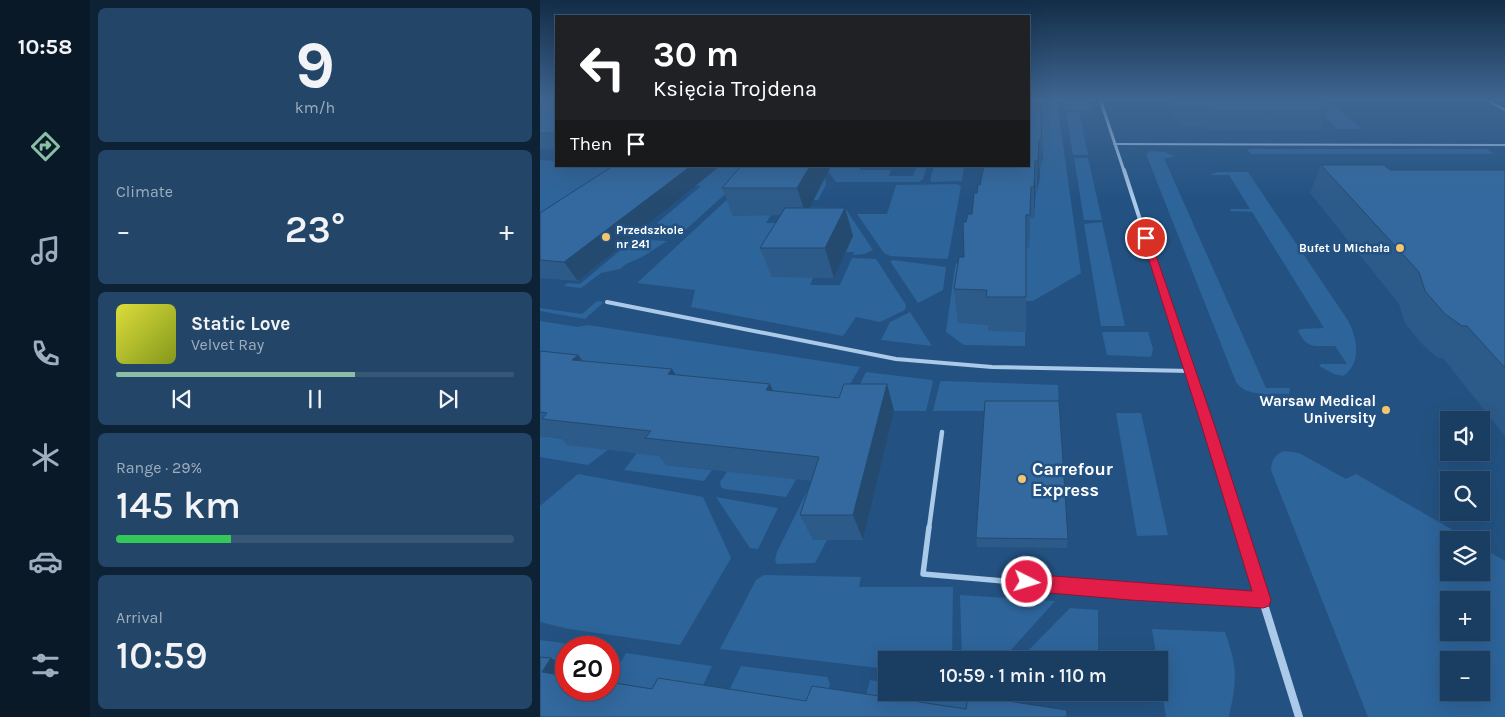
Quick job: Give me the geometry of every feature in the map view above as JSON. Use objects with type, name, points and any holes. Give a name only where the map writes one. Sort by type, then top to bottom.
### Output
[{"type":"street","points":[[1110,132],[1190,371],[1299,717]]},
{"type":"lane","points":[[1114,144],[1505,145]]},
{"type":"lane","points":[[607,302],[896,359],[992,367],[1190,371]]},
{"type":"lane","points":[[942,432],[923,574],[1130,592],[1263,600]]},
{"type":"shaded area","points":[[1038,132],[1061,132],[1081,273],[1033,301],[1026,301],[1026,248],[1029,248],[1030,218],[1035,206],[1040,180],[1040,164],[1043,161],[1042,138],[1040,138]]},
{"type":"shaded area","points":[[1069,132],[1083,132],[1088,155],[1073,155]]},
{"type":"shaded area","points":[[1247,149],[1487,149],[1493,154],[1251,154]]},
{"type":"shaded area","points":[[1151,151],[1165,152],[1175,157],[1164,158],[1266,388],[1290,388],[1289,394],[1253,393],[1240,387],[1236,382],[1146,154]]},
{"type":"shaded area","points":[[1074,158],[1088,158],[1102,220],[1084,220]]},
{"type":"shaded area","points":[[540,160],[555,161],[555,167],[754,168],[682,233],[676,233],[657,223],[701,186],[622,180],[540,221]]},
{"type":"shaded area","points":[[788,167],[825,178],[826,185],[818,200],[813,200],[820,186],[771,215],[766,223],[794,223],[809,207],[845,208],[873,250],[864,254],[853,255],[854,252],[845,252],[813,278],[810,285],[840,285],[852,258],[876,259],[906,305],[905,310],[880,322],[856,317],[843,336],[691,307],[695,290],[637,283],[761,168]]},
{"type":"shaded area","points":[[825,167],[861,167],[860,170],[891,170],[889,176],[913,176],[917,167],[927,167],[923,179],[919,182],[836,182]]},
{"type":"shaded area","points":[[934,167],[964,167],[962,181],[932,182],[930,180]]},
{"type":"shaded area","points":[[1217,172],[1248,172],[1347,319],[1355,341],[1356,356],[1353,364],[1343,376],[1334,374],[1319,366],[1321,364],[1347,364],[1335,346],[1313,346],[1302,337],[1298,331],[1301,329],[1324,328],[1252,212],[1230,211],[1231,209],[1250,209],[1229,175],[1210,175]]},
{"type":"shaded area","points":[[957,184],[961,186],[948,258],[945,259],[890,256],[884,253],[857,214],[887,214],[896,185]]},
{"type":"shaded area","points":[[1102,222],[1125,326],[1101,326],[1084,224]]},
{"type":"shaded area","points":[[634,239],[667,241],[620,269],[601,273],[581,288],[564,286],[568,283],[580,284]]},
{"type":"shaded area","points":[[890,261],[946,267],[943,290],[918,303]]},
{"type":"shaded area","points":[[960,262],[961,320],[1025,332],[1025,346],[964,345],[946,332],[955,267]]},
{"type":"shaded area","points":[[597,301],[604,302],[585,319],[540,311],[540,308],[582,314]]},
{"type":"shaded area","points":[[910,312],[932,346],[881,340],[890,322]]},
{"type":"shaded area","points":[[540,321],[578,327],[588,325],[860,367],[786,497],[725,489],[721,487],[720,482],[727,472],[540,375]]},
{"type":"shaded area","points":[[1102,332],[1148,332],[1153,349],[1151,357],[1107,355]]},
{"type":"shaded area","points":[[866,372],[932,380],[926,411],[853,411],[814,540],[827,540],[815,563],[777,564],[775,560],[777,552]]},
{"type":"shaded area","points":[[940,382],[1058,385],[1059,411],[933,411]]},
{"type":"shaded area","points":[[1116,413],[1141,413],[1168,535],[1137,536]]},
{"type":"shaded area","points":[[540,436],[573,440],[608,450],[588,465],[540,457]]},
{"type":"shaded area","points":[[1284,451],[1299,453],[1346,479],[1356,474],[1454,531],[1440,531],[1440,581],[1490,581],[1490,552],[1505,561],[1505,717],[1368,717],[1271,470],[1274,458]]},
{"type":"shaded area","points":[[637,453],[672,457],[666,465],[712,470],[704,481],[624,470]]},
{"type":"shaded area","points":[[578,474],[703,497],[731,558],[680,645],[569,629],[540,622],[540,506]]},
{"type":"shaded area","points":[[716,497],[778,508],[758,549],[750,548]]},
{"type":"shaded area","points":[[764,575],[861,577],[859,587],[953,587],[952,651],[878,651],[878,668],[720,649],[756,580]]},
{"type":"shaded area","points":[[960,595],[1055,601],[1010,651],[962,651]]},
{"type":"shaded area","points":[[1070,608],[1098,610],[1098,651],[1028,651]]},
{"type":"shaded area","points":[[1152,629],[1225,632],[1235,674],[1234,693],[1229,717],[1166,717],[1163,701],[1168,701],[1168,651],[1156,651]]},
{"type":"shaded area","points":[[540,640],[555,642],[555,678],[540,676]]},
{"type":"shaded area","points":[[626,653],[712,666],[690,713],[620,693],[620,664]]},
{"type":"shaded area","points":[[741,666],[827,677],[830,684],[819,717],[721,707]]},
{"type":"shaded area","points":[[870,680],[878,682],[878,701],[977,701],[974,717],[883,717],[861,714]]},
{"type":"building","points":[[1030,132],[1042,132],[1042,140],[1039,140],[1038,161],[1035,161],[1034,187],[1031,187],[1030,215],[1026,215],[1026,297],[986,297],[987,290],[954,289],[959,257],[964,257],[963,222],[966,222],[968,214],[972,214],[974,193],[977,193],[978,184],[980,185],[984,167],[1030,167]]},
{"type":"building","points":[[1321,165],[1384,165],[1390,170],[1505,170],[1505,368],[1467,326],[1462,326],[1445,314],[1425,291],[1419,272]]},
{"type":"building","points":[[611,167],[690,167],[564,262],[540,260],[540,213]]},
{"type":"building","points":[[740,167],[809,167],[797,188],[722,188]]},
{"type":"building","points":[[785,208],[845,208],[825,248],[760,248]]},
{"type":"building","points":[[540,351],[578,355],[572,360],[672,369],[668,374],[770,384],[766,390],[839,398],[844,384],[887,384],[853,515],[800,515],[819,457],[645,438],[651,431],[542,419],[547,413],[540,412]]},
{"type":"building","name":"Carrefour Express","points":[[985,401],[1059,401],[1068,539],[976,538]]},
{"type":"building","points":[[540,657],[551,658],[542,672],[555,674],[555,701],[620,701],[620,684],[652,689],[658,678],[806,701],[812,686],[878,696],[878,701],[912,701],[966,709],[967,701],[1008,701],[1067,710],[1067,717],[540,717]]},
{"type":"place","name":"Przedszkole nr 241","points":[[606,237]]},
{"type":"place","name":"Bufet U Michała","points":[[1400,248]]},
{"type":"place","name":"Warsaw Medical University","points":[[1386,410]]},
{"type":"place","name":"Carrefour Express","points":[[1022,479]]},
{"type":"route","points":[[1027,582],[1130,592],[1263,600],[1208,424],[1146,238]]}]
